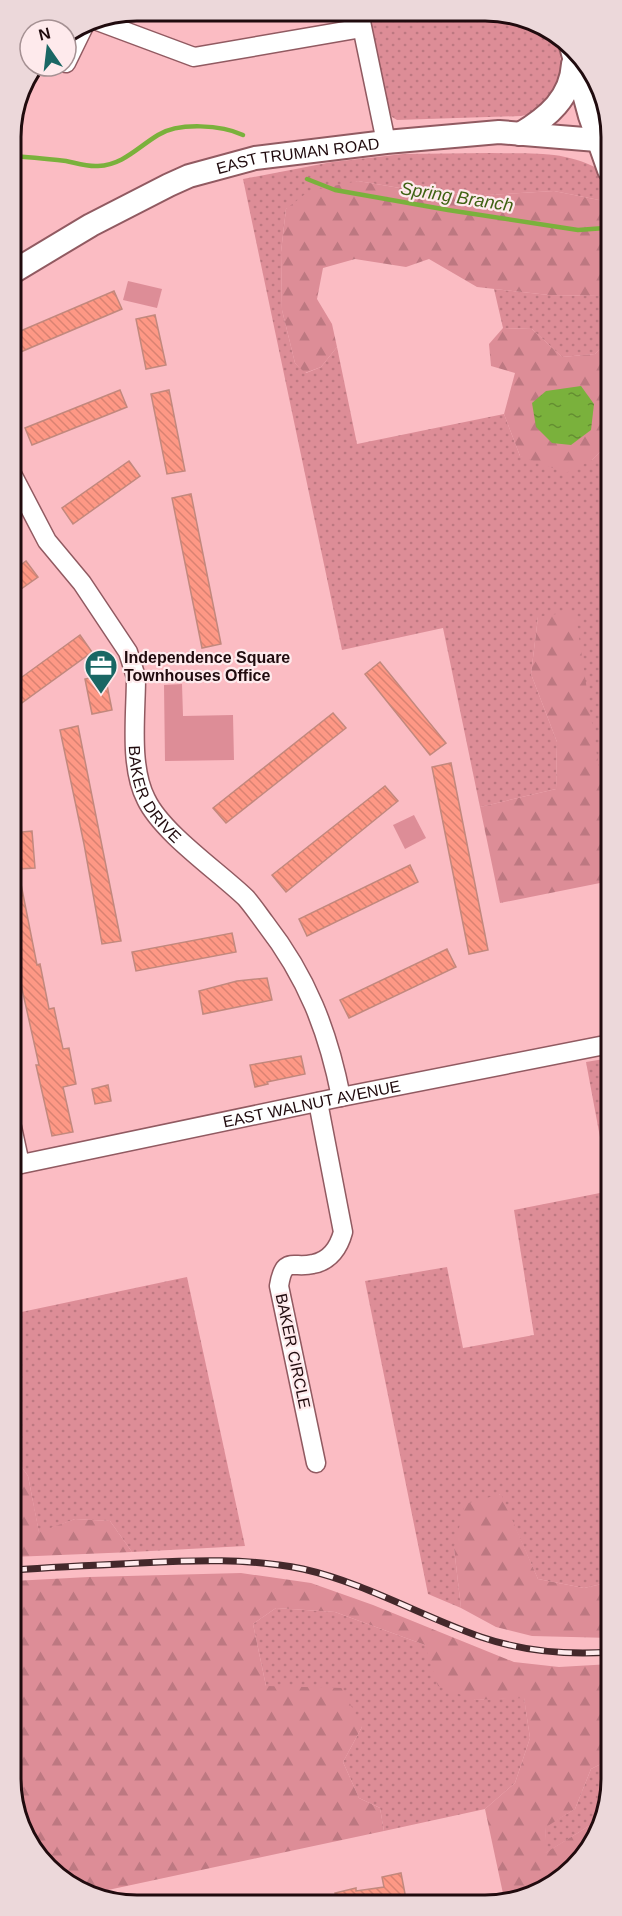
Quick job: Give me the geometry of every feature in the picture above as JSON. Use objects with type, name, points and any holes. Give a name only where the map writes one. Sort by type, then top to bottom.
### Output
[{"type":"main road","points":[[520,134],[541,121],[561,100],[569,85],[571,60]]},
{"type":"main road","points":[[578,67],[601,134]]},
{"type":"main road","name":"EAST TRUMAN ROAD","points":[[21,267],[91,225],[189,176],[255,158],[386,142],[499,132],[601,140]]},
{"type":"street","points":[[106,25],[194,57],[356,21]]},
{"type":"street","points":[[360,21],[386,142]]},
{"type":"street","name":"BAKER DRIVE","points":[[21,492],[46,541],[82,583],[128,652],[133,664],[136,677],[136,768],[146,799],[166,826],[247,900],[286,950],[305,982],[319,1014],[334,1060],[341,1097]]},
{"type":"street","name":"EAST WALNUT AVENUE","points":[[21,1164],[601,1046]]},
{"type":"street","name":"BAKER CIRCLE","points":[[316,1462],[279,1286],[281,1275],[288,1266],[312,1265],[328,1258],[340,1244],[344,1232],[318,1102]]},
{"type":"green space","points":[[371,21],[508,23],[536,33],[559,48],[561,77],[559,88],[547,105],[536,111],[521,116],[397,120],[392,117],[388,109]]},
{"type":"green space","points":[[534,153],[573,159],[599,169],[601,200],[554,191],[488,195],[418,191],[358,181],[286,209],[281,252],[282,310],[295,363],[306,373],[321,367],[337,347],[357,444],[504,414],[520,456],[592,460],[601,451],[601,783],[538,617],[531,674],[557,742],[556,789],[480,807],[443,628],[342,650],[243,179],[332,162],[403,154]]},
{"type":"green space","points":[[358,181],[418,191],[488,195],[554,191],[601,200],[601,300],[599,296],[549,295],[477,287],[429,259],[406,267],[355,259],[323,268],[317,299],[332,324],[337,347],[321,367],[305,373],[295,363],[282,310],[281,252],[286,209],[309,191]]},
{"type":"green space","points":[[128,281],[162,289],[157,308],[123,300]]},
{"type":"green space","points":[[494,289],[549,295],[599,296],[601,300],[601,348],[595,354],[562,357],[532,329],[503,328]]},
{"type":"green space","points":[[503,328],[532,329],[562,357],[595,354],[601,348],[601,451],[592,460],[566,473],[520,456],[504,414],[515,373],[491,366],[489,344]]},
{"type":"green space","points":[[575,611],[601,782],[601,883],[500,903],[480,807],[556,789],[557,742],[531,674],[538,617]]},
{"type":"green space","points":[[182,684],[183,716],[233,715],[234,760],[165,761],[164,685]]},
{"type":"green space","points":[[414,815],[426,838],[405,849],[393,825]]},
{"type":"green space","points":[[601,1060],[601,1143],[586,1062]]},
{"type":"green space","points":[[601,1193],[601,1584],[584,1588],[538,1579],[500,1494],[454,1548],[461,1608],[428,1594],[365,1281],[447,1267],[463,1348],[534,1335],[514,1210]]},
{"type":"green space","points":[[187,1277],[245,1546],[132,1552],[110,1521],[75,1519],[39,1533],[28,1476],[21,1466],[21,1312]]},
{"type":"green space","points":[[21,1466],[28,1476],[39,1532],[75,1519],[110,1521],[132,1552],[21,1557]]},
{"type":"green space","points":[[501,1494],[538,1579],[584,1588],[601,1584],[601,1638],[532,1636],[496,1627],[461,1608],[454,1548],[465,1504]]},
{"type":"green space","points":[[241,1573],[311,1583],[373,1605],[514,1662],[559,1667],[601,1665],[601,1764],[591,1769],[575,1809],[546,1827],[545,1853],[591,1826],[585,1837],[577,1850],[549,1875],[522,1889],[503,1894],[485,1809],[515,1783],[530,1738],[524,1698],[475,1700],[438,1686],[425,1645],[335,1612],[276,1608],[253,1624],[266,1686],[342,1688],[362,1727],[343,1762],[359,1798],[380,1808],[384,1831],[105,1891],[79,1879],[66,1871],[45,1850],[30,1823],[23,1802],[21,1787],[21,1581]]},
{"type":"green space","points":[[276,1608],[335,1612],[425,1645],[475,1700],[524,1697],[530,1738],[515,1783],[485,1809],[384,1831],[380,1808],[359,1798],[343,1762],[362,1727],[266,1686],[253,1624]]},
{"type":"green space","points":[[601,1764],[599,1802],[591,1826],[544,1854],[546,1826],[575,1809],[591,1769]]},
{"type":"water","points":[[581,386],[594,404],[591,430],[571,445],[552,443],[536,427],[532,403],[546,391]]},
{"type":"building","points":[[114,291],[122,309],[21,352],[21,331]]},
{"type":"building","points":[[155,315],[166,365],[146,369],[136,319]]},
{"type":"building","points":[[120,390],[127,407],[32,445],[25,428]]},
{"type":"building","points":[[169,390],[185,471],[167,474],[151,394]]},
{"type":"building","points":[[129,461],[140,476],[73,524],[62,508]]},
{"type":"building","points":[[191,494],[221,644],[202,648],[172,498]]},
{"type":"building","points":[[26,561],[38,577],[21,589],[21,565]]},
{"type":"building","points":[[80,635],[92,652],[21,703],[21,678]]},
{"type":"building","points":[[380,662],[446,743],[430,755],[365,674]]},
{"type":"building","points":[[105,675],[112,710],[92,714],[85,679]]},
{"type":"building","points":[[333,713],[346,728],[226,823],[213,808]]},
{"type":"building","points":[[78,726],[121,941],[102,944],[60,730]]},
{"type":"building","points":[[451,763],[488,950],[469,954],[432,767]]},
{"type":"building","points":[[385,786],[398,801],[286,892],[272,875]]},
{"type":"building","points":[[32,831],[35,868],[21,869],[21,832]]},
{"type":"building","points":[[410,865],[418,882],[307,936],[299,919]]},
{"type":"building","points":[[21,884],[37,965],[40,964],[49,1009],[54,1008],[63,1049],[69,1048],[76,1084],[63,1087],[73,1132],[52,1136],[36,1065],[39,1065],[21,984]]},
{"type":"building","points":[[232,933],[236,952],[136,971],[132,952]]},
{"type":"building","points":[[447,949],[456,967],[349,1018],[340,1000]]},
{"type":"building","points":[[267,978],[272,1000],[203,1014],[199,991],[237,981]]},
{"type":"building","points":[[301,1056],[305,1074],[267,1082],[268,1084],[255,1087],[250,1065]]},
{"type":"building","points":[[108,1085],[111,1101],[95,1104],[92,1089]]},
{"type":"building","points":[[401,1873],[405,1895],[336,1895],[335,1893],[356,1888],[356,1891],[384,1887],[382,1877]]},
{"type":"waterway","name":"Spring Branch","points":[[21,157],[98,166],[123,159],[158,135],[177,128],[212,127],[243,135]]},
{"type":"waterway","name":"Spring Branch","points":[[307,179],[335,190],[448,210],[578,230],[601,228]]},
{"type":"railway","points":[[21,1569],[201,1561],[242,1561],[283,1565],[349,1583],[459,1629],[497,1642],[545,1651],[601,1652]]},
{"type":"place","name":"Independence Square Townhouses Office","points":[[101,695]]}]
